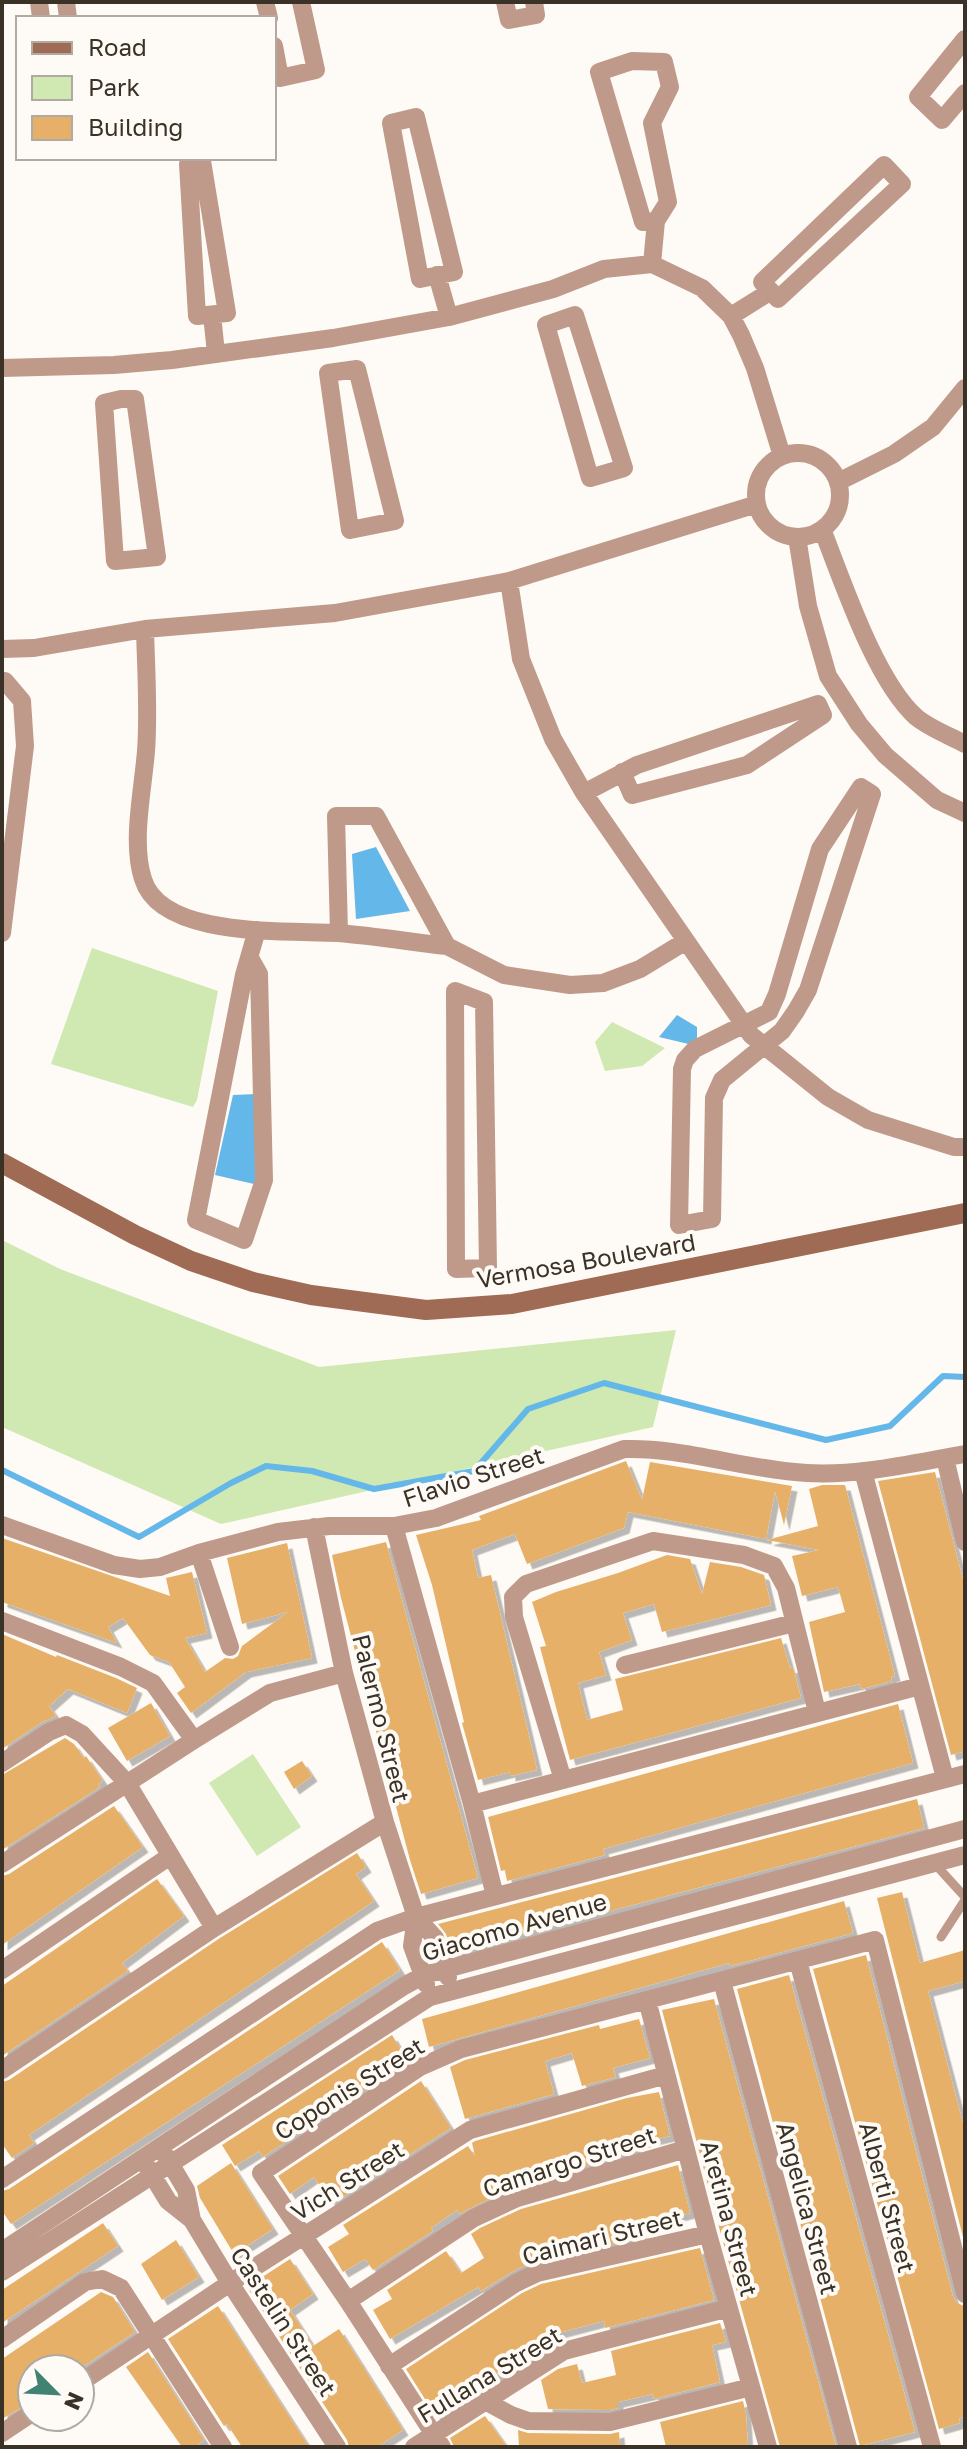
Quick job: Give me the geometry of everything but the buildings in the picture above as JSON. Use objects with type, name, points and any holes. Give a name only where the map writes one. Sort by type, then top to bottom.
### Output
[{"type":"main road","name":"Vermosa Boulevard","points":[[2,1163],[135,1235],[191,1261],[253,1282],[311,1295],[426,1310],[512,1304],[965,1213]]},
{"type":"street","points":[[276,57],[280,78],[316,70],[301,2]]},
{"type":"street","points":[[505,2],[509,20],[536,15],[534,2]]},
{"type":"street","points":[[965,39],[918,97],[942,120],[965,93]]},
{"type":"street","points":[[652,264],[656,221],[668,202],[652,123],[670,87],[664,62],[632,61],[599,72],[643,222],[656,221]]},
{"type":"street","points":[[416,117],[454,272],[437,275],[420,279],[391,123],[416,117]]},
{"type":"street","points":[[202,161],[227,313],[212,315],[197,316],[196,301],[188,164],[202,161]]},
{"type":"street","points":[[884,165],[902,184],[778,299],[771,291],[762,282],[884,165]]},
{"type":"street","points":[[2,368],[114,365],[333,338],[449,317],[553,289],[604,269],[652,264],[702,288],[731,316],[755,368],[782,456]]},
{"type":"street","points":[[437,275],[449,317]]},
{"type":"street","points":[[553,289],[562,319]]},
{"type":"street","points":[[731,316],[771,291]]},
{"type":"street","points":[[212,315],[216,353]]},
{"type":"street","points":[[575,315],[624,468],[590,478],[546,325],[562,319],[575,315]]},
{"type":"street","points":[[333,338],[343,372]]},
{"type":"street","points":[[114,365],[121,399]]},
{"type":"street","points":[[357,369],[395,521],[350,530],[328,373],[343,372],[357,369]]},
{"type":"street","points":[[838,482],[894,454],[933,427],[965,388]]},
{"type":"street","points":[[121,399],[135,399],[157,557],[115,561],[104,403],[121,399]]},
{"type":"street","points":[[796,453],[810,455],[822,461],[838,482],[838,508],[832,520],[810,535],[784,535],[772,528],[762,517],[757,504],[756,489],[761,476],[770,464],[782,456],[796,453]]},
{"type":"street","points":[[2,933],[25,746],[22,701],[3,685],[5,649],[34,648],[145,629],[335,613],[509,581],[757,504]]},
{"type":"street","points":[[822,529],[877,660],[895,692],[917,718],[965,744]]},
{"type":"street","points":[[797,537],[808,606],[828,676],[859,724],[885,755],[937,800],[965,813]]},
{"type":"street","points":[[509,581],[521,659],[553,739],[584,793],[744,1026],[762,1046],[828,1097],[868,1120],[954,1147],[965,1147]]},
{"type":"street","points":[[145,629],[146,748],[138,852],[143,881],[158,903],[188,919],[257,930],[339,933],[447,946],[504,975],[570,985],[603,983],[640,969],[686,941]]},
{"type":"street","points":[[584,793],[622,772],[818,704],[823,715],[747,765],[632,795],[622,772]]},
{"type":"street","points":[[861,787],[872,794],[808,990],[782,1031],[722,1080],[716,1089],[712,1219],[679,1225],[682,1069],[685,1060],[695,1049],[769,1012],[820,849],[861,787]]},
{"type":"street","points":[[339,933],[336,816],[376,816],[447,946]]},
{"type":"street","points":[[250,958],[259,974],[264,1180],[244,1240],[196,1220],[244,975],[257,930]]},
{"type":"street","points":[[471,996],[480,964]]},
{"type":"street","points":[[455,991],[471,996],[484,1002],[488,1268],[456,1269],[455,991]]},
{"type":"street","points":[[769,1012],[782,1031]]},
{"type":"street","name":"Flavio Street","points":[[2,1525],[114,1565],[140,1569],[160,1567],[278,1532],[314,1527],[394,1526],[436,1518],[624,1449],[645,1448],[759,1468],[808,1473],[863,1471],[965,1454]]},
{"type":"street","points":[[945,1458],[965,1542]]},
{"type":"street","points":[[863,1471],[945,1778]]},
{"type":"street","points":[[394,1526],[495,1896]]},
{"type":"street","name":"Palermo Street","points":[[314,1527],[344,1673],[385,1822],[416,1917]]},
{"type":"street","points":[[563,1780],[514,1617],[513,1597],[526,1584],[653,1541],[744,1555],[774,1566],[786,1588],[817,1712]]},
{"type":"street","points":[[199,1553],[230,1647]]},
{"type":"street","points":[[2,1621],[121,1667],[153,1683],[194,1740]]},
{"type":"street","points":[[625,1665],[794,1623]]},
{"type":"street","points":[[2,1864],[270,1693],[344,1673]]},
{"type":"street","points":[[472,1804],[920,1686]]},
{"type":"street","points":[[2,1763],[49,1732],[66,1725],[82,1734],[127,1783],[214,1928]]},
{"type":"street","points":[[2,2179],[377,1931],[416,1917],[965,1774]]},
{"type":"street","points":[[2,2070],[214,1928],[385,1822]]},
{"type":"street","name":"Giacomo Avenue","points":[[165,2155],[424,1975],[965,1829]]},
{"type":"street","name":"Giacomo Avenue","points":[[6,2258],[147,2166],[430,1997],[965,1855]]},
{"type":"street","points":[[2,1970],[170,1856]]},
{"type":"street","points":[[416,1917],[435,1938],[452,1990]]},
{"type":"street","points":[[416,1917],[412,1946],[430,1997]]},
{"type":"street","name":"Coponis Street","points":[[438,2440],[261,2173],[420,2067],[461,2049],[875,1940],[965,2294]]},
{"type":"street","name":"Alberti Street","points":[[798,1961],[932,2447]]},
{"type":"street","name":"Angelica Street","points":[[722,1981],[848,2447]]},
{"type":"street","name":"Aretina Street","points":[[647,2000],[768,2447]]},
{"type":"street","name":"Vich Street","points":[[96,2373],[470,2130],[666,2075]]},
{"type":"street","name":"Camargo Street","points":[[348,2301],[474,2218],[517,2198],[686,2149]]},
{"type":"street","name":"Castelin Street","points":[[165,2155],[186,2190],[192,2220],[337,2447]]},
{"type":"street","name":"Castelin Street","points":[[147,2166],[168,2201],[192,2220]]},
{"type":"street","name":"Caimari Street","points":[[389,2366],[516,2283],[537,2273],[708,2234]]},
{"type":"street","points":[[2,2339],[85,2282],[102,2279],[121,2288],[223,2447]]},
{"type":"street","name":"Fullana Street","points":[[414,2447],[438,2440],[487,2402],[564,2351],[729,2308]]},
{"type":"street","points":[[487,2402],[528,2421],[610,2422],[751,2387]]},
{"type":"lane","points":[[934,1863],[965,1898],[941,1937]]},
{"type":"green space","points":[[92,948],[218,991],[197,1100],[193,1107],[51,1064]]},
{"type":"green space","points":[[612,1022],[665,1048],[642,1066],[605,1071],[595,1042]]},
{"type":"green space","points":[[2,1240],[60,1269],[319,1367],[676,1330],[653,1427],[221,1524],[2,1427]]},
{"type":"green space","points":[[253,1754],[301,1827],[257,1856],[209,1783]]},
{"type":"water","points":[[376,847],[410,911],[356,919],[352,854]]},
{"type":"water","points":[[677,1015],[697,1027],[697,1046],[659,1037]]},
{"type":"water","points":[[259,1094],[262,1186],[215,1175],[233,1095]]},
{"type":"waterway","points":[[2,1470],[139,1537],[266,1466],[312,1471],[374,1489],[474,1471],[528,1409],[604,1383],[826,1440],[890,1426],[943,1376],[965,1377]]}]
